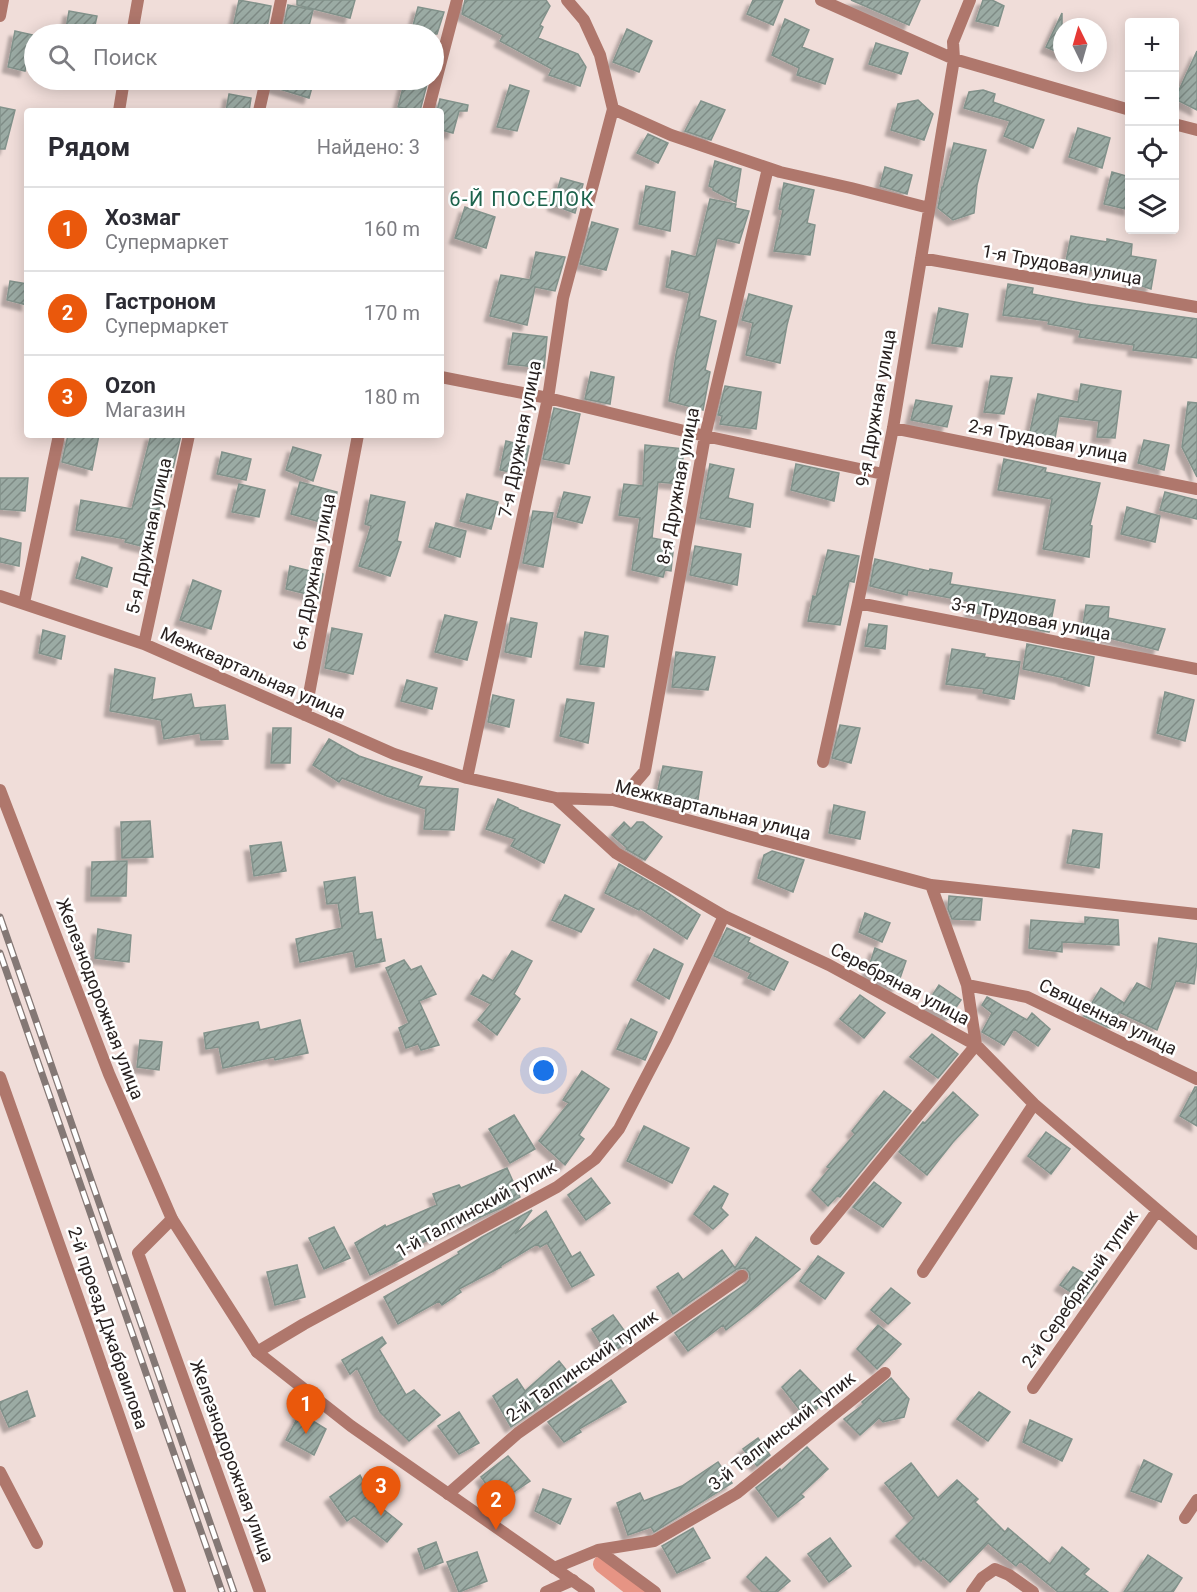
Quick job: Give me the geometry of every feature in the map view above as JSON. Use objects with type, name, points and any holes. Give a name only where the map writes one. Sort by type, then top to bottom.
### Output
[{"type":"street","points":[[0,16],[3,0]]},
{"type":"street","points":[[134,24],[138,0]]},
{"type":"street","points":[[276,24],[280,0]]},
{"type":"street","points":[[444,52],[458,0]]},
{"type":"street","points":[[567,0],[584,20],[600,55],[613,109],[671,135],[768,168],[929,208]]},
{"type":"street","points":[[820,0],[954,58],[1125,109]]},
{"type":"street","name":"9-я Дружная улица","points":[[823,762],[858,603],[892,428],[954,58],[953,42],[970,0]]},
{"type":"street","points":[[119,108],[122,90]]},
{"type":"street","points":[[260,108],[264,90]]},
{"type":"street","points":[[429,108],[434,90]]},
{"type":"street","name":"7-я Дружная улица","points":[[467,778],[548,398],[563,298],[613,109]]},
{"type":"street","points":[[1179,125],[1197,130]]},
{"type":"street","name":"8-я Дружная улица","points":[[613,800],[633,785],[645,771],[705,436],[768,168]]},
{"type":"street","name":"1-я Трудовая улица","points":[[921,258],[1197,307]]},
{"type":"street","points":[[444,378],[548,398],[705,436],[883,474]]},
{"type":"street","name":"2-я Трудовая улица","points":[[892,428],[1197,489]]},
{"type":"street","points":[[24,603],[58,438]]},
{"type":"street","name":"5-я Дружная улица","points":[[144,644],[188,438]]},
{"type":"street","name":"6-я Дружная улица","points":[[305,715],[357,438]]},
{"type":"street","name":"Межквартальная улица","points":[[0,596],[144,644],[394,754],[467,778],[556,798],[613,800],[931,885],[1197,914]]},
{"type":"street","name":"3-я Трудовая улица","points":[[858,603],[1197,669]]},
{"type":"street","name":"Железнодорожная улица","points":[[0,790],[108,1074],[172,1220],[257,1352],[351,1426],[589,1592]]},
{"type":"street","name":"Серебряная улица","points":[[556,798],[616,853],[724,916],[829,965],[976,1045],[1034,1104],[1197,1244]]},
{"type":"street","points":[[816,1239],[976,1045],[967,985],[931,885]]},
{"type":"street","name":"1-й Талгинский тупик","points":[[257,1352],[304,1324],[557,1187],[595,1159],[619,1129],[666,1039],[724,916]]},
{"type":"street","name":"Священная улица","points":[[967,985],[1027,997],[1197,1079]]},
{"type":"street","name":"2-й проезд Джабраилова","points":[[0,1077],[180,1592]]},
{"type":"street","points":[[923,1272],[1034,1104]]},
{"type":"street","name":"2-й Серебряный тупик","points":[[1033,1388],[1157,1211]]},
{"type":"street","name":"Железнодорожная улица","points":[[172,1220],[138,1253],[261,1592]]},
{"type":"street","name":"2-й Талгинский тупик","points":[[448,1494],[518,1433],[742,1275]]},
{"type":"street","name":"3-й Талгинский тупик","points":[[554,1568],[598,1550],[654,1541],[737,1493],[885,1373]]},
{"type":"street","points":[[0,1472],[37,1543]]},
{"type":"street","points":[[1185,1518],[1197,1500]]},
{"type":"street","points":[[598,1550],[655,1592]]},
{"type":"street","points":[[972,1592],[982,1578],[995,1569],[1009,1575],[1033,1592]]},
{"type":"street","points":[[546,1592],[573,1580]]},
{"type":"building","points":[[239,0],[271,6],[268,24],[234,24]]},
{"type":"building","points":[[297,0],[355,0],[350,18],[297,5]]},
{"type":"building","points":[[465,0],[546,0],[550,6],[540,25],[543,27],[538,38],[578,54],[586,67],[580,86],[549,75],[552,69],[500,41],[503,35],[462,14]]},
{"type":"building","points":[[753,0],[783,0],[773,25],[747,14]]},
{"type":"building","points":[[851,0],[920,0],[909,25]]},
{"type":"building","points":[[983,0],[992,0],[1004,6],[998,26],[976,21]]},
{"type":"building","points":[[288,5],[313,10],[310,24],[284,24]]},
{"type":"building","points":[[418,7],[444,12],[440,24],[413,24]]},
{"type":"building","points":[[69,11],[97,16],[95,24],[67,24]]},
{"type":"building","points":[[785,19],[809,30],[802,47],[833,59],[825,84],[797,75],[799,68],[772,55]]},
{"type":"building","points":[[627,29],[652,41],[639,72],[613,62]]},
{"type":"building","points":[[15,31],[24,33],[24,71],[8,67]]},
{"type":"building","points":[[1053,32],[1053,50],[1046,47]]},
{"type":"building","points":[[876,43],[908,53],[901,74],[869,64]]},
{"type":"building","points":[[1197,51],[1197,110],[1179,101],[1179,90]]},
{"type":"building","points":[[510,85],[529,91],[517,131],[497,127]]},
{"type":"building","points":[[283,90],[311,90],[309,98]]},
{"type":"building","points":[[402,90],[425,90],[421,108],[398,107]]},
{"type":"building","points":[[983,90],[995,94],[993,102],[1044,120],[1033,148],[1004,136],[1010,121],[964,108],[969,92]]},
{"type":"building","points":[[229,94],[251,98],[249,108],[227,108]]},
{"type":"building","points":[[440,99],[468,105],[467,111],[459,111],[453,133],[444,131],[444,108],[438,108]]},
{"type":"building","points":[[918,100],[933,114],[924,140],[891,130],[898,104]]},
{"type":"building","points":[[701,101],[725,110],[711,140],[685,131]]},
{"type":"building","points":[[0,107],[15,110],[5,149],[0,149]]},
{"type":"building","points":[[1078,128],[1110,138],[1102,168],[1069,157]]},
{"type":"building","points":[[648,134],[668,143],[658,163],[637,153]]},
{"type":"building","points":[[954,143],[986,150],[977,185],[974,213],[953,220],[938,208]]},
{"type":"building","points":[[715,161],[741,169],[736,202],[709,186]]},
{"type":"building","points":[[885,167],[912,175],[907,194],[880,186]]},
{"type":"building","points":[[1112,172],[1125,176],[1125,209],[1104,204]]},
{"type":"building","points":[[561,178],[583,184],[575,213],[553,205]]},
{"type":"building","points":[[784,183],[814,190],[807,223],[815,225],[810,255],[774,251],[783,210],[779,209]]},
{"type":"building","points":[[646,186],[675,192],[670,231],[639,224]]},
{"type":"building","points":[[710,199],[736,204],[735,208],[749,211],[739,243],[717,238],[699,316],[716,321],[705,370],[710,372],[703,410],[669,401],[676,355],[690,293],[666,287],[672,251],[696,257]]},
{"type":"building","points":[[465,207],[495,217],[486,248],[455,238]]},
{"type":"building","points":[[592,222],[618,229],[606,270],[580,264]]},
{"type":"building","points":[[1071,236],[1132,244],[1131,256],[1156,260],[1151,289],[1130,282],[1131,274],[1065,266]]},
{"type":"building","points":[[536,252],[565,257],[555,291],[535,287],[527,325],[490,316],[501,275],[530,280]]},
{"type":"building","points":[[10,281],[24,283],[24,304],[7,300]]},
{"type":"building","points":[[1008,284],[1033,288],[1032,294],[1086,304],[1197,319],[1197,358],[1133,350],[1134,345],[1079,337],[1081,330],[1048,324],[1049,321],[1003,315]]},
{"type":"building","points":[[749,294],[792,306],[780,363],[746,355],[753,323],[742,320]]},
{"type":"building","points":[[939,308],[968,314],[962,347],[932,343]]},
{"type":"building","points":[[513,333],[547,337],[544,368],[508,364]]},
{"type":"building","points":[[591,372],[614,377],[610,404],[585,399]]},
{"type":"building","points":[[991,376],[1012,378],[1004,414],[984,412]]},
{"type":"building","points":[[1081,384],[1121,391],[1115,438],[1097,437],[1099,421],[1059,416],[1055,438],[1030,432],[1038,394],[1078,402]]},
{"type":"building","points":[[725,386],[761,392],[756,429],[720,424],[722,416],[718,415]]},
{"type":"building","points":[[916,400],[952,406],[947,427],[911,420]]},
{"type":"building","points":[[1188,402],[1197,403],[1197,477],[1182,447]]},
{"type":"building","points":[[554,408],[580,414],[569,464],[543,459]]},
{"type":"building","points":[[67,438],[98,438],[92,470],[62,462]]},
{"type":"building","points":[[150,438],[180,438],[171,477],[164,476],[153,549],[125,542],[126,539],[76,530],[81,500],[132,509]]},
{"type":"building","points":[[1144,440],[1169,445],[1164,470],[1138,463]]},
{"type":"building","points":[[506,441],[529,446],[523,475],[500,470]]},
{"type":"building","points":[[645,445],[684,449],[680,484],[658,482],[652,538],[674,542],[671,571],[665,570],[663,577],[632,570],[640,518],[619,515],[624,484],[643,486]]},
{"type":"building","points":[[293,447],[321,455],[313,481],[286,470]]},
{"type":"building","points":[[222,452],[251,459],[246,480],[217,474]]},
{"type":"building","points":[[1004,459],[1046,468],[1045,472],[1100,483],[1090,525],[1092,526],[1089,557],[1043,549],[1052,499],[998,490]]},
{"type":"building","points":[[710,464],[734,469],[728,498],[753,504],[750,527],[700,518]]},
{"type":"building","points":[[796,464],[839,473],[834,501],[791,490]]},
{"type":"building","points":[[0,478],[28,478],[25,511],[0,509]]},
{"type":"building","points":[[300,482],[337,492],[331,525],[291,514]]},
{"type":"building","points":[[239,484],[265,490],[259,517],[232,512]]},
{"type":"building","points":[[564,492],[590,497],[582,523],[557,517]]},
{"type":"building","points":[[1165,492],[1197,500],[1197,519],[1160,510]]},
{"type":"building","points":[[467,494],[498,502],[491,529],[460,521]]},
{"type":"building","points":[[371,495],[405,502],[397,541],[401,542],[390,576],[359,566],[371,526],[365,524]]},
{"type":"building","points":[[1127,507],[1160,516],[1155,542],[1121,534]]},
{"type":"building","points":[[533,511],[553,513],[543,567],[523,563]]},
{"type":"building","points":[[436,523],[466,531],[460,557],[429,547]]},
{"type":"building","points":[[0,538],[21,543],[19,566],[0,562]]},
{"type":"building","points":[[695,546],[741,554],[737,585],[690,575]]},
{"type":"building","points":[[828,550],[859,556],[854,582],[849,581],[840,625],[808,621],[813,596],[816,597]]},
{"type":"building","points":[[82,557],[112,568],[107,587],[76,578]]},
{"type":"building","points":[[875,559],[929,571],[930,569],[952,573],[950,584],[1055,600],[1049,632],[1030,628],[1031,624],[970,612],[972,602],[908,590],[907,595],[870,586]]},
{"type":"building","points":[[290,566],[323,574],[319,597],[286,589]]},
{"type":"building","points":[[193,580],[221,591],[211,629],[180,620]]},
{"type":"building","points":[[1086,605],[1109,607],[1108,618],[1165,629],[1158,650],[1105,637],[1105,639],[1097,637],[1097,641],[1081,638]]},
{"type":"building","points":[[445,615],[477,622],[467,660],[435,652]]},
{"type":"building","points":[[511,618],[537,623],[531,657],[505,652]]},
{"type":"building","points":[[869,624],[887,626],[885,649],[865,646]]},
{"type":"building","points":[[332,628],[362,634],[353,674],[325,668]]},
{"type":"building","points":[[43,630],[65,636],[61,659],[39,653]]},
{"type":"building","points":[[585,632],[608,636],[604,667],[580,664]]},
{"type":"building","points":[[1027,644],[1094,657],[1089,686],[1023,669]]},
{"type":"building","points":[[952,649],[985,654],[984,657],[1020,662],[1014,699],[983,693],[984,689],[946,684]]},
{"type":"building","points":[[676,652],[715,657],[708,690],[672,687]]},
{"type":"building","points":[[115,669],[155,678],[152,700],[191,694],[194,708],[225,705],[228,739],[201,740],[200,733],[164,739],[161,720],[110,711]]},
{"type":"building","points":[[407,680],[437,688],[432,709],[401,701]]},
{"type":"building","points":[[1165,692],[1194,700],[1185,741],[1157,733]]},
{"type":"building","points":[[493,695],[514,700],[509,727],[488,722]]},
{"type":"building","points":[[567,699],[594,703],[588,743],[560,736]]},
{"type":"building","points":[[840,725],[860,728],[851,763],[832,758]]},
{"type":"building","points":[[273,728],[291,728],[290,763],[271,763]]},
{"type":"building","points":[[329,739],[359,756],[422,777],[418,786],[458,789],[454,830],[424,829],[426,809],[342,778],[339,782],[313,765]]},
{"type":"building","points":[[663,766],[702,772],[697,806],[656,799]]},
{"type":"building","points":[[498,799],[560,825],[544,863],[511,846],[515,839],[486,829]]},
{"type":"building","points":[[834,805],[865,812],[860,839],[829,833]]},
{"type":"building","points":[[150,821],[153,857],[122,858],[121,822]]},
{"type":"building","points":[[624,822],[631,829],[637,822],[643,822],[662,837],[645,860],[626,849],[612,835]]},
{"type":"building","points":[[1073,830],[1102,834],[1099,868],[1067,863]]},
{"type":"building","points":[[281,842],[286,871],[254,876],[250,846]]},
{"type":"building","points":[[772,851],[804,860],[793,892],[758,878],[764,855]]},
{"type":"building","points":[[127,861],[126,896],[91,896],[92,862]]},
{"type":"building","points":[[619,864],[700,915],[687,939],[640,908],[639,910],[605,893]]},
{"type":"building","points":[[355,877],[359,914],[372,912],[376,940],[381,939],[385,961],[356,967],[353,951],[300,962],[296,939],[342,928],[338,903],[327,904],[324,882]]},
{"type":"building","points":[[565,895],[594,909],[581,932],[552,920]]},
{"type":"building","points":[[949,896],[982,899],[980,920],[952,919],[948,909]]},
{"type":"building","points":[[865,913],[890,923],[882,942],[859,932]]},
{"type":"building","points":[[1085,917],[1118,920],[1119,945],[1062,942],[1062,952],[1029,948],[1031,920],[1085,924]]},
{"type":"building","points":[[727,928],[750,938],[748,942],[788,962],[774,990],[748,978],[751,973],[714,956]]},
{"type":"building","points":[[98,929],[131,935],[129,962],[95,958]]},
{"type":"building","points":[[1159,938],[1197,944],[1197,960],[1194,984],[1176,981],[1157,1030],[1119,1012],[1110,1028],[1084,1016],[1101,988],[1124,1004],[1137,983],[1151,990]]},
{"type":"building","points":[[875,948],[906,961],[897,987],[867,973]]},
{"type":"building","points":[[654,949],[683,964],[669,999],[637,980]]},
{"type":"building","points":[[512,951],[532,961],[514,994],[520,999],[497,1035],[478,1020],[491,1004],[471,994],[483,975],[493,981]]},
{"type":"building","points":[[404,960],[411,970],[421,966],[436,994],[419,1001],[439,1045],[421,1050],[418,1044],[406,1048],[399,1028],[409,1023],[386,968]]},
{"type":"building","points":[[939,985],[961,1000],[948,1019],[926,1005]]},
{"type":"building","points":[[860,995],[885,1013],[864,1038],[840,1019]]},
{"type":"building","points":[[987,997],[1027,1020],[1032,1013],[1050,1029],[1038,1046],[1014,1029],[1004,1045],[982,1032],[992,1013],[982,1005]]},
{"type":"building","points":[[631,1019],[657,1032],[645,1060],[617,1049]]},
{"type":"building","points":[[300,1020],[308,1053],[275,1060],[274,1057],[223,1068],[219,1047],[206,1049],[204,1033],[258,1022],[260,1030]]},
{"type":"building","points":[[932,1034],[958,1054],[938,1078],[910,1057]]},
{"type":"building","points":[[140,1040],[162,1042],[159,1070],[137,1067]]},
{"type":"building","points":[[582,1071],[609,1089],[579,1135],[584,1139],[565,1165],[539,1141],[569,1103],[563,1100]]},
{"type":"building","points":[[1197,1087],[1197,1126],[1180,1116]]},
{"type":"building","points":[[884,1091],[911,1111],[840,1197],[837,1196],[828,1206],[812,1190],[830,1168],[827,1167],[855,1134],[852,1131]]},
{"type":"building","points":[[953,1092],[978,1115],[927,1175],[899,1152],[923,1122],[925,1123]]},
{"type":"building","points":[[514,1115],[535,1149],[510,1163],[489,1129]]},
{"type":"building","points":[[644,1126],[689,1148],[672,1183],[627,1161]]},
{"type":"building","points":[[1046,1132],[1070,1149],[1051,1174],[1028,1156]]},
{"type":"building","points":[[507,1168],[520,1197],[503,1207],[399,1253],[403,1259],[370,1275],[355,1243],[385,1225],[386,1227],[437,1205],[433,1194],[459,1185],[461,1188]]},
{"type":"building","points":[[591,1178],[610,1203],[586,1220],[568,1195]]},
{"type":"building","points":[[874,1182],[901,1203],[883,1227],[853,1207]]},
{"type":"building","points":[[714,1186],[728,1194],[721,1208],[728,1215],[713,1229],[694,1214]]},
{"type":"building","points":[[532,1210],[515,1234],[546,1211],[572,1257],[580,1252],[594,1275],[572,1287],[547,1243],[540,1247],[537,1244],[501,1267],[459,1289],[461,1292],[442,1305],[439,1301],[398,1324],[384,1297],[459,1254],[458,1252],[482,1237]]},
{"type":"building","points":[[334,1227],[350,1258],[324,1269],[309,1238]]},
{"type":"building","points":[[756,1237],[800,1269],[726,1330],[723,1325],[688,1351],[675,1333],[747,1283],[750,1279],[749,1272],[745,1268],[737,1269],[673,1314],[657,1287],[678,1273],[683,1280],[722,1250],[735,1268]]},
{"type":"building","points":[[818,1256],[844,1273],[825,1299],[800,1281]]},
{"type":"building","points":[[297,1265],[305,1297],[275,1305],[267,1272]]},
{"type":"building","points":[[1073,1267],[1097,1281],[1083,1300],[1060,1285]]},
{"type":"building","points":[[891,1288],[910,1303],[888,1324],[871,1310]]},
{"type":"building","points":[[613,1315],[631,1340],[608,1355],[592,1329]]},
{"type":"building","points":[[878,1325],[901,1344],[877,1369],[857,1349]]},
{"type":"building","points":[[382,1337],[386,1343],[379,1349],[406,1395],[414,1390],[440,1415],[409,1441],[380,1412],[357,1368],[350,1374],[342,1360]]},
{"type":"building","points":[[559,1361],[576,1382],[511,1427],[493,1396],[517,1379],[525,1391]]},
{"type":"building","points":[[800,1370],[827,1398],[807,1419],[782,1387]]},
{"type":"building","points":[[891,1378],[909,1399],[904,1417],[883,1422],[879,1418],[860,1435],[844,1419],[864,1404],[862,1402]]},
{"type":"building","points":[[611,1380],[626,1402],[579,1429],[581,1432],[564,1442],[548,1422]]},
{"type":"building","points":[[27,1391],[35,1416],[9,1427],[0,1402]]},
{"type":"building","points":[[979,1392],[1010,1412],[988,1441],[957,1419]]},
{"type":"building","points":[[459,1412],[479,1443],[459,1454],[438,1426]]},
{"type":"building","points":[[300,1413],[326,1429],[314,1455],[286,1440]]},
{"type":"building","points":[[1030,1420],[1072,1439],[1062,1461],[1023,1442]]},
{"type":"building","points":[[758,1438],[770,1455],[757,1466],[743,1449]]},
{"type":"building","points":[[807,1447],[828,1469],[801,1494],[804,1497],[778,1517],[756,1488],[780,1469],[781,1471]]},
{"type":"building","points":[[508,1456],[530,1481],[499,1502],[481,1477]]},
{"type":"building","points":[[1144,1460],[1172,1474],[1161,1502],[1131,1491]]},
{"type":"building","points":[[718,1462],[732,1483],[654,1532],[651,1527],[628,1535],[617,1503],[640,1493],[644,1501],[682,1486]]},
{"type":"building","points":[[911,1463],[938,1498],[957,1480],[978,1499],[975,1502],[1005,1532],[1008,1528],[1050,1564],[1062,1547],[1089,1569],[1084,1574],[1108,1592],[1058,1592],[1020,1561],[1016,1566],[988,1543],[950,1582],[923,1558],[921,1561],[896,1536],[914,1518],[885,1483]]},
{"type":"building","points":[[360,1475],[374,1502],[402,1524],[387,1542],[354,1516],[347,1521],[330,1497]]},
{"type":"building","points":[[543,1489],[571,1499],[560,1524],[535,1511]]},
{"type":"building","points":[[693,1528],[710,1558],[677,1573],[662,1546]]},
{"type":"building","points":[[830,1538],[851,1566],[829,1582],[808,1554]]},
{"type":"building","points":[[436,1542],[443,1562],[425,1569],[418,1549]]},
{"type":"building","points":[[477,1552],[487,1581],[459,1592],[447,1562]]},
{"type":"building","points":[[1148,1555],[1182,1578],[1173,1592],[1124,1592]]},
{"type":"building","points":[[766,1557],[790,1581],[777,1592],[762,1592],[747,1577]]},
{"type":"waterway","points":[[602,1564],[638,1592]]},
{"type":"railway","points":[[0,917],[234,1592]]},
{"type":"railway","points":[[0,953],[222,1592]]},
{"type":"place","name":"Хозмаг","points":[[306,1434]]},
{"type":"place","name":"Ozon","points":[[381,1516]]},
{"type":"place","name":"Гастроном","points":[[496,1530]]},
{"type":"district","name":"6-Й ПОСЕЛОК","points":[[522,199]]}]
